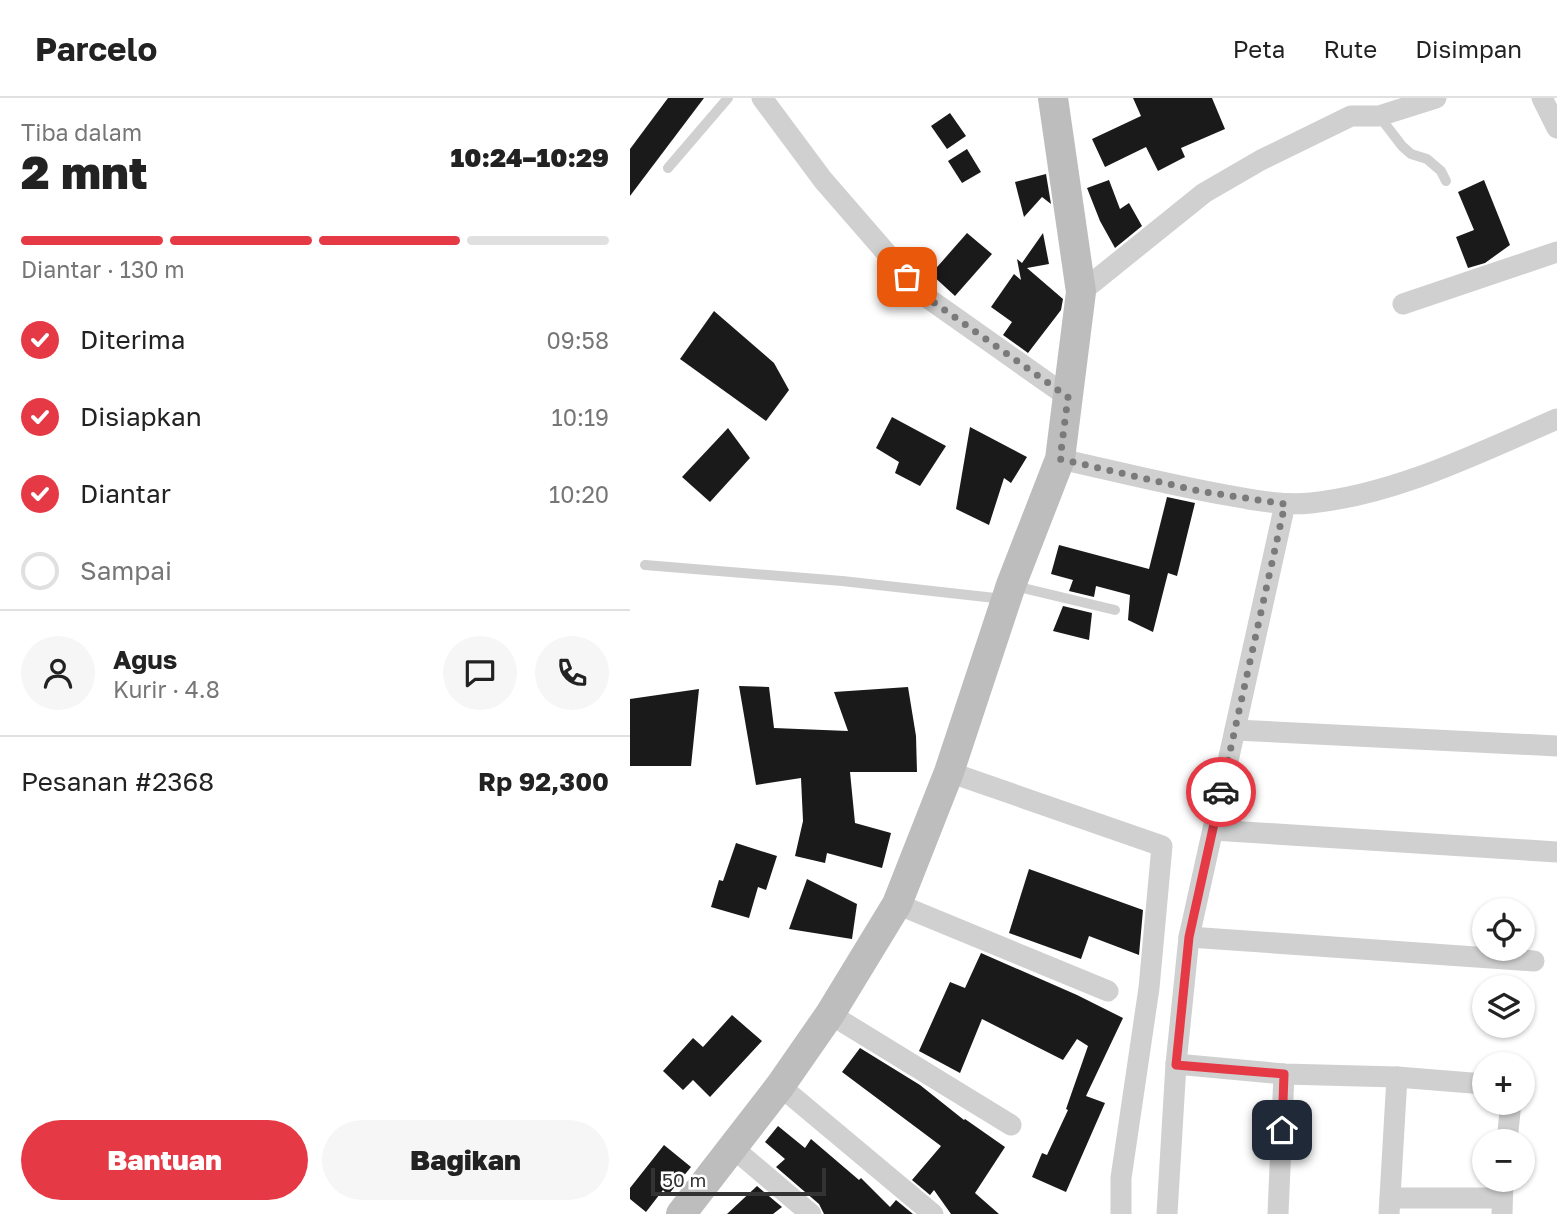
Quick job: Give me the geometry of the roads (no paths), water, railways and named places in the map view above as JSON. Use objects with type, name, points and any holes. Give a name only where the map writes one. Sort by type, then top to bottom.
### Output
[{"type":"street","points":[[762,98],[823,180],[922,294],[1068,397]]},
{"type":"street","points":[[681,1214],[780,1086],[830,1014],[897,904],[949,772],[1009,592],[1060,459],[1081,292],[1053,98]]},
{"type":"street","points":[[1081,292],[1204,193],[1347,107],[1379,116],[1436,98]]},
{"type":"street","points":[[1542,98],[1557,128]]},
{"type":"street","points":[[1403,304],[1557,252]]},
{"type":"street","points":[[1060,459],[1199,491],[1285,504],[1311,503],[1369,491],[1437,471],[1557,419]]},
{"type":"street","points":[[1167,1214],[1176,1065],[1189,937],[1285,504]]},
{"type":"street","points":[[1235,730],[1557,746]]},
{"type":"street","points":[[949,772],[1162,846],[1149,988],[1121,1178],[1121,1214]]},
{"type":"street","points":[[1213,830],[1557,852]]},
{"type":"street","points":[[897,904],[1108,991]]},
{"type":"street","points":[[1189,937],[1472,957]]},
{"type":"street","points":[[830,1014],[1011,1125]]},
{"type":"street","points":[[1176,1065],[1284,1074],[1397,1077],[1472,1083]]},
{"type":"street","points":[[1278,1214],[1284,1074]]},
{"type":"street","points":[[1397,1077],[1390,1206],[1502,1197]]},
{"type":"street","points":[[780,1086],[933,1214]]},
{"type":"street","points":[[733,1148],[811,1214]]},
{"type":"lane","points":[[668,169],[728,98]]},
{"type":"lane","points":[[1379,116],[1402,146],[1411,154],[1427,159],[1441,171],[1446,181]]},
{"type":"lane","points":[[645,565],[1009,592],[1115,610]]}]
